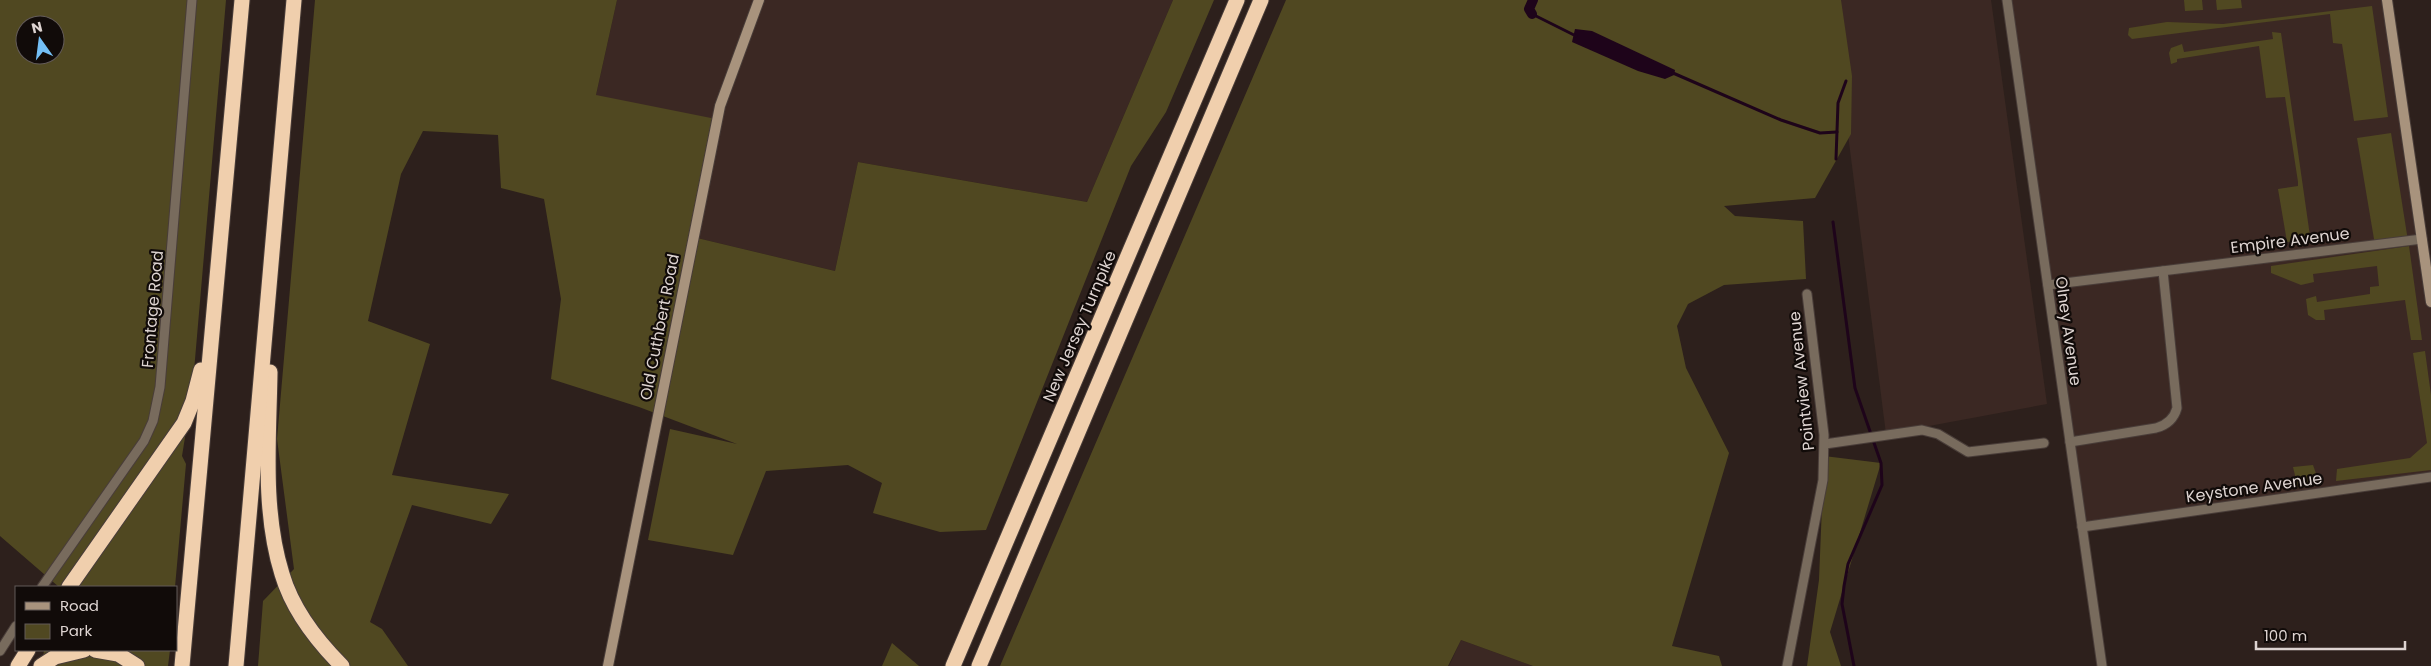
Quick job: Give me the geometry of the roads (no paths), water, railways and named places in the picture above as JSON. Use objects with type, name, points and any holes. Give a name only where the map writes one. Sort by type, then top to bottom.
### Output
[{"type":"highway","points":[[182,666],[242,0]]},
{"type":"highway","points":[[236,666],[294,0]]},
{"type":"highway","name":"New Jersey Turnpike","points":[[954,666],[1237,0]]},
{"type":"highway","points":[[978,666],[1261,0]]},
{"type":"highway","points":[[275,213],[270,470],[274,539],[282,574],[292,597],[317,637],[342,666]]},
{"type":"highway","points":[[70,586],[184,422],[199,381],[217,270]]},
{"type":"highway","points":[[18,666],[27,651]]},
{"type":"highway","points":[[41,666],[55,657],[80,651]]},
{"type":"highway","points":[[101,651],[118,654],[137,666]]},
{"type":"street","name":"Frontage Road","points":[[43,586],[144,441],[153,421],[160,387],[192,0]]},
{"type":"street","name":"Old Cuthbert Road","points":[[608,666],[720,106],[759,0]]},
{"type":"street","name":"Olney Avenue","points":[[2007,0],[2102,666]]},
{"type":"street","points":[[2388,0],[2431,302]]},
{"type":"street","name":"Empire Avenue","points":[[2048,285],[2422,239]]},
{"type":"street","points":[[2070,442],[2156,428],[2163,426],[2175,416],[2177,408],[2163,271]]},
{"type":"street","name":"Pointview Avenue","points":[[1787,666],[1823,480],[1825,444],[1806,294]]},
{"type":"street","points":[[1825,444],[1922,430],[1938,434],[1964,450],[1979,452],[2044,443]]},
{"type":"street","name":"Keystone Avenue","points":[[2082,527],[2431,477]]},
{"type":"street","points":[[0,651],[15,628]]},
{"type":"waterway","points":[[1532,14],[1529,9],[1533,0]]},
{"type":"waterway","points":[[1532,14],[1576,36]]},
{"type":"waterway","points":[[1673,73],[1781,120],[1820,133],[1837,132]]},
{"type":"waterway","points":[[1836,159],[1838,103],[1846,81]]},
{"type":"waterway","points":[[1833,222],[1855,388],[1881,463],[1882,485],[1848,564],[1844,586],[1842,604],[1854,666]]}]
